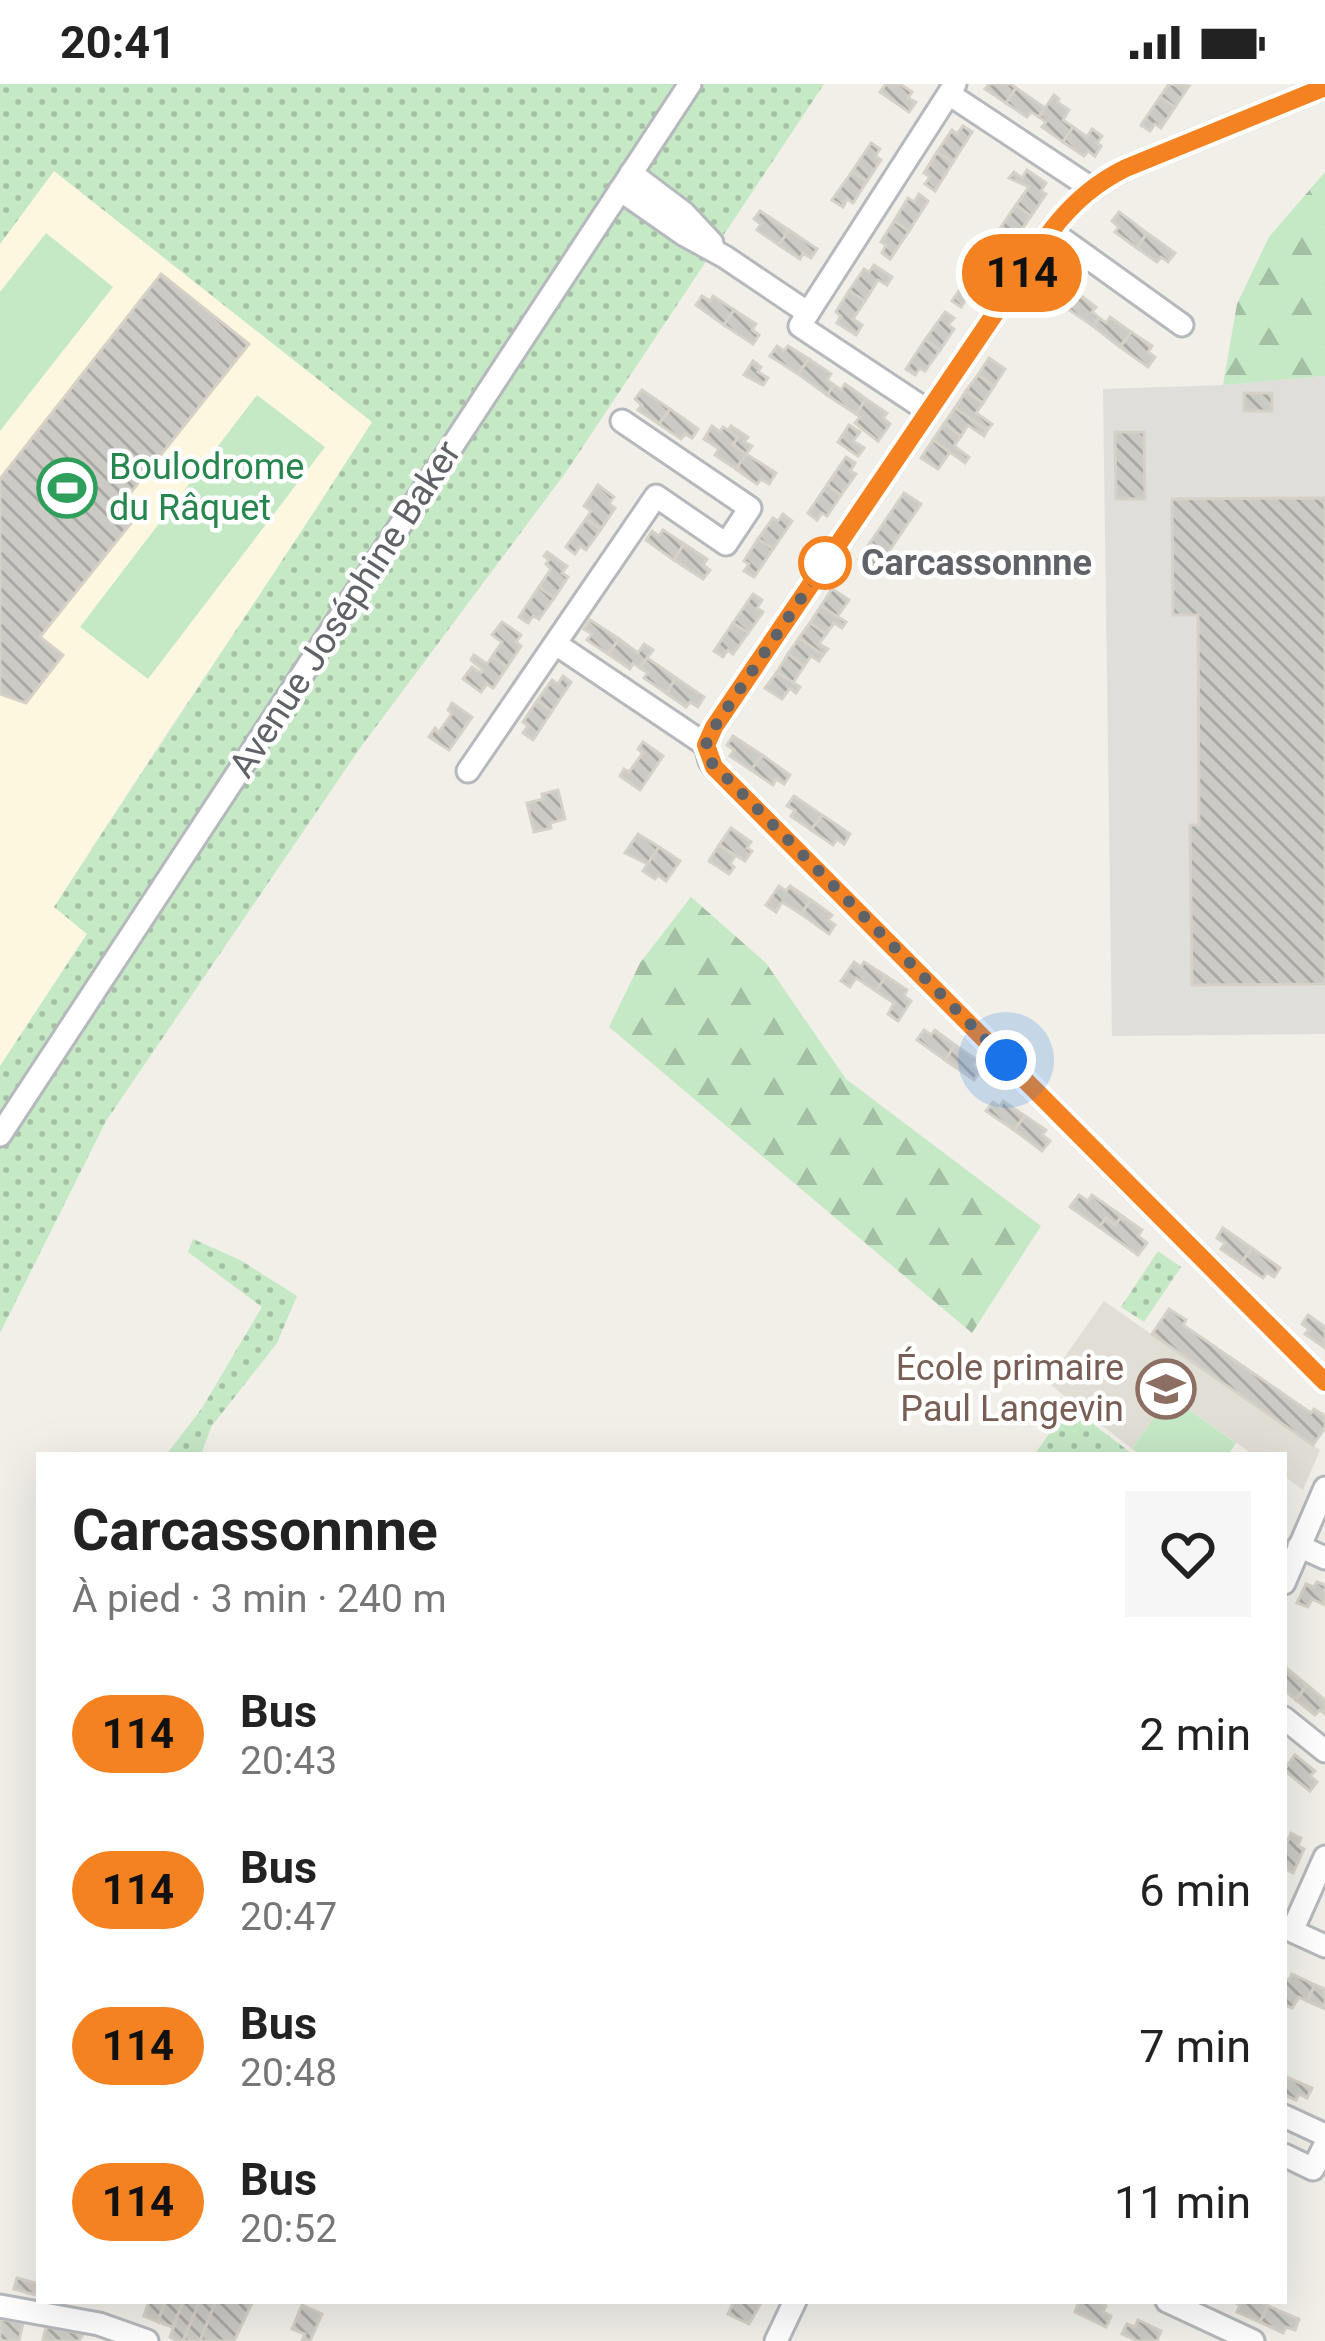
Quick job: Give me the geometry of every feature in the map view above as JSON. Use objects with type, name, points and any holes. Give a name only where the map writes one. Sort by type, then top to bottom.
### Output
[{"type":"street","name":"Avenue Joséphine Baker","points":[[0,1136],[690,84]]},
{"type":"street","points":[[706,745],[1070,206],[1091,188],[1138,163],[1325,87]]},
{"type":"street","points":[[928,411],[800,326],[952,89],[1091,188]]},
{"type":"street","points":[[626,182],[682,234],[808,313]]},
{"type":"street","points":[[1051,231],[1182,325]]},
{"type":"street","points":[[622,421],[750,508],[726,544],[656,496]]},
{"type":"street","points":[[468,771],[680,460]]},
{"type":"street","points":[[556,644],[706,745],[714,767],[1325,1382]]},
{"type":"street","points":[[1287,1576],[1325,1488]]},
{"type":"street","points":[[1299,1546],[1325,1558]]},
{"type":"street","points":[[1287,1720],[1325,1750]]},
{"type":"street","points":[[1325,1857],[1292,1931],[1325,1946]]},
{"type":"street","points":[[1287,2117],[1325,2135]]},
{"type":"street","points":[[1287,2156],[1313,2169],[1325,2145]]},
{"type":"street","points":[[776,2341],[794,2304]]},
{"type":"street","points":[[1173,2304],[1253,2341]]},
{"type":"street","points":[[0,2306],[99,2324],[147,2341]]},
{"type":"shaded area","points":[[54,171],[372,422],[55,906],[87,933],[0,1066],[0,244]]},
{"type":"shaded area","points":[[1325,376],[1325,1034],[1112,1036],[1103,389]]},
{"type":"shaded area","name":"École primaire Paul Langevin","points":[[1104,1301],[1151,1334],[1169,1309],[1186,1320],[1184,1325],[1310,1412],[1314,1409],[1325,1416],[1325,1428],[1313,1445],[1320,1450],[1303,1490],[1287,1478],[1287,1452],[1250,1452],[1169,1396],[1132,1449],[1047,1382]]},
{"type":"green space","points":[[0,84],[824,84],[566,472],[360,748],[106,1121],[0,1333],[0,1066],[87,934],[54,907],[372,422],[54,171],[0,244]]},
{"type":"green space","points":[[1325,172],[1325,376],[1223,385],[1237,304],[1269,237]]},
{"type":"green space","points":[[46,233],[113,287],[0,431],[0,292]]},
{"type":"green space","points":[[257,395],[325,447],[148,679],[80,627]]},
{"type":"green space","points":[[691,897],[766,963],[846,1079],[1041,1226],[972,1333],[609,1027],[640,963]]},
{"type":"green space","points":[[193,1239],[240,1260],[297,1296],[277,1343],[211,1427],[202,1452],[168,1452],[202,1408],[262,1307],[188,1252]]},
{"type":"green space","points":[[1158,1251],[1181,1267],[1144,1322],[1121,1307]]},
{"type":"green space","points":[[1169,1396],[1236,1443],[1230,1452],[1132,1449]]},
{"type":"green space","points":[[1069,1406],[1130,1452],[1036,1452]]},
{"type":"building","points":[[886,84],[900,84],[912,92],[908,98],[916,102],[909,112],[880,92]]},
{"type":"building","points":[[989,84],[1016,88],[1006,103],[985,89]]},
{"type":"building","points":[[1169,84],[1189,86],[1175,107],[1160,97]]},
{"type":"building","points":[[1016,88],[1045,108],[1039,117],[1031,112],[1027,117],[1006,103]]},
{"type":"building","points":[[1054,95],[1069,110],[1063,120],[1073,127],[1063,142],[1042,127],[1046,122],[1039,117]]},
{"type":"building","points":[[1160,97],[1175,107],[1161,128],[1155,124],[1150,131],[1141,125]]},
{"type":"building","points":[[963,126],[972,132],[953,162],[937,152],[952,130],[957,134]]},
{"type":"building","points":[[1073,127],[1087,137],[1092,129],[1102,136],[1095,156],[1088,151],[1084,156],[1063,142]]},
{"type":"building","points":[[871,143],[880,149],[875,156],[881,160],[867,181],[852,172]]},
{"type":"building","points":[[937,152],[953,162],[935,191],[925,184],[930,177],[924,173]]},
{"type":"building","points":[[1027,170],[1046,183],[1041,191],[1046,194],[1031,216],[1016,205],[1029,187],[1009,178],[1014,172],[1022,178]]},
{"type":"building","points":[[852,172],[867,181],[853,203],[847,199],[843,207],[832,200]]},
{"type":"building","points":[[919,194],[928,201],[909,231],[894,221],[908,198],[914,202]]},
{"type":"building","points":[[1016,205],[1031,216],[1017,236],[1012,233],[1007,240],[997,233]]},
{"type":"building","points":[[760,211],[789,230],[779,245],[757,230],[761,224],[754,219]]},
{"type":"building","points":[[1119,212],[1147,233],[1137,248],[1115,232],[1119,227],[1112,221]]},
{"type":"building","points":[[894,221],[909,231],[890,259],[882,253],[886,245],[881,242]]},
{"type":"building","points":[[789,230],[817,249],[811,258],[803,253],[800,259],[779,245]]},
{"type":"building","points":[[1147,233],[1175,253],[1168,262],[1161,257],[1157,262],[1137,248]]},
{"type":"building","points":[[991,244],[1000,250],[995,258],[1000,262],[986,283],[971,273]]},
{"type":"building","points":[[874,265],[892,277],[887,285],[878,280],[865,301],[849,291],[864,269],[869,272]]},
{"type":"building","points":[[971,273],[986,283],[972,304],[966,300],[961,307],[952,301]]},
{"type":"building","name":"Boulodrome du Râquet","points":[[161,274],[249,344],[128,496],[143,508],[40,637],[63,655],[26,703],[0,694],[0,479]]},
{"type":"building","points":[[1044,277],[1051,282],[1054,277],[1076,292],[1065,307],[1037,286]]},
{"type":"building","points":[[849,291],[865,301],[853,319],[862,325],[856,335],[837,323],[841,316],[836,312]]},
{"type":"building","points":[[1076,292],[1096,307],[1092,312],[1099,318],[1093,326],[1065,307]]},
{"type":"building","points":[[702,296],[710,301],[713,296],[734,310],[724,325],[696,305]]},
{"type":"building","points":[[734,310],[756,324],[752,330],[759,335],[753,344],[724,325]]},
{"type":"building","points":[[945,312],[954,318],[948,325],[954,329],[940,350],[925,340]]},
{"type":"building","points":[[1110,317],[1131,332],[1120,347],[1093,326],[1099,318],[1106,323]]},
{"type":"building","points":[[1131,332],[1152,346],[1148,352],[1155,357],[1148,367],[1120,347]]},
{"type":"building","points":[[925,340],[940,350],[925,371],[920,368],[915,375],[906,369]]},
{"type":"building","points":[[777,346],[784,351],[788,346],[809,359],[798,374],[770,356]]},
{"type":"building","points":[[989,358],[1005,369],[994,386],[978,375]]},
{"type":"building","points":[[809,359],[831,374],[827,380],[834,385],[827,395],[798,374]]},
{"type":"building","points":[[753,361],[768,378],[763,385],[744,375]]},
{"type":"building","points":[[978,375],[994,386],[983,403],[966,391]]},
{"type":"building","points":[[845,384],[866,399],[856,414],[827,395],[834,385],[841,390]]},
{"type":"building","points":[[642,390],[670,409],[659,424],[638,410],[642,405],[635,399]]},
{"type":"building","points":[[966,391],[983,403],[976,413],[992,424],[987,430],[955,408]]},
{"type":"building","points":[[1244,393],[1272,393],[1272,411],[1244,411]]},
{"type":"building","points":[[866,399],[887,413],[883,418],[890,424],[878,441],[855,423]]},
{"type":"building","points":[[955,408],[987,430],[984,436],[968,425],[961,436],[944,424]]},
{"type":"building","points":[[670,409],[698,429],[692,438],[685,434],[681,439],[659,424]]},
{"type":"building","points":[[944,424],[961,436],[954,446],[969,457],[965,463],[933,440]]},
{"type":"building","points":[[849,425],[860,432],[853,441],[864,448],[858,456],[838,442]]},
{"type":"building","points":[[712,426],[738,437],[733,445],[746,454],[736,469],[715,455],[719,449],[704,439]]},
{"type":"building","points":[[731,426],[748,437],[744,442],[752,446],[746,454],[733,445],[738,437],[728,430]]},
{"type":"building","points":[[1115,432],[1144,432],[1145,499],[1116,499]]},
{"type":"building","points":[[933,440],[950,452],[938,469],[921,458]]},
{"type":"building","points":[[746,454],[776,473],[769,484],[761,479],[757,484],[736,469]]},
{"type":"building","points":[[846,457],[855,463],[850,471],[856,474],[841,495],[827,485]]},
{"type":"building","points":[[598,485],[614,497],[609,504],[615,508],[601,529],[586,519],[591,511],[584,506]]},
{"type":"building","points":[[827,485],[841,495],[827,516],[822,513],[817,520],[808,513]]},
{"type":"building","points":[[904,493],[921,504],[887,554],[870,543]]},
{"type":"building","points":[[1325,498],[1325,984],[1192,985],[1190,825],[1199,825],[1198,615],[1173,615],[1172,499]]},
{"type":"building","points":[[783,514],[792,521],[773,549],[758,539],[773,518],[778,521]]},
{"type":"building","points":[[586,519],[601,529],[586,550],[580,546],[575,554],[566,547]]},
{"type":"building","points":[[663,530],[684,544],[674,560],[646,540],[652,531],[659,536]]},
{"type":"building","points":[[758,539],[773,549],[754,577],[744,571],[749,564],[744,561]]},
{"type":"building","points":[[870,543],[895,560],[891,565],[883,560],[876,571],[859,559]]},
{"type":"building","points":[[684,544],[707,559],[703,565],[710,570],[703,579],[674,560]]},
{"type":"building","points":[[547,552],[567,566],[562,573],[568,577],[554,598],[539,587],[551,569],[544,556]]},
{"type":"building","points":[[539,587],[554,598],[539,619],[533,616],[528,623],[519,617]]},
{"type":"building","points":[[832,589],[849,600],[837,617],[821,606]]},
{"type":"building","points":[[753,594],[762,600],[757,608],[763,612],[748,633],[733,623]]},
{"type":"building","points":[[821,606],[846,622],[842,628],[834,623],[826,634],[810,623]]},
{"type":"building","points":[[590,620],[619,639],[608,654],[587,640],[592,634],[584,629]]},
{"type":"building","points":[[502,622],[521,635],[516,642],[521,646],[507,667],[492,657],[502,642],[492,635]]},
{"type":"building","points":[[733,623],[748,633],[733,654],[728,650],[723,657],[714,651]]},
{"type":"building","points":[[810,623],[826,634],[819,644],[828,649],[823,655],[799,638]]},
{"type":"building","points":[[799,638],[823,655],[819,661],[811,656],[804,666],[788,654]]},
{"type":"building","points":[[619,639],[638,653],[644,644],[653,650],[640,668],[633,663],[630,669],[608,654]]},
{"type":"building","points":[[788,654],[804,666],[793,683],[777,672]]},
{"type":"building","points":[[474,655],[487,664],[492,657],[507,667],[493,688],[487,684],[481,692],[463,679],[472,667],[483,670],[471,660]]},
{"type":"building","points":[[647,658],[676,678],[666,693],[644,678],[648,673],[640,668]]},
{"type":"building","points":[[777,672],[800,687],[796,693],[790,688],[782,699],[765,688]]},
{"type":"building","points":[[563,676],[571,682],[552,711],[537,701],[552,680],[558,684]]},
{"type":"building","points":[[676,678],[704,697],[698,707],[690,702],[686,707],[666,693]]},
{"type":"building","points":[[537,701],[552,711],[533,740],[523,733],[528,726],[523,722]]},
{"type":"building","points":[[452,703],[472,717],[449,750],[429,737],[452,714],[448,710]]},
{"type":"building","points":[[733,736],[762,755],[751,770],[730,756],[734,750],[727,745]]},
{"type":"building","points":[[643,742],[663,756],[640,790],[620,776],[643,753],[638,749]]},
{"type":"building","points":[[762,755],[790,775],[784,784],[776,779],[773,785],[751,770]]},
{"type":"building","points":[[558,790],[565,819],[534,832],[527,803]]},
{"type":"building","points":[[794,796],[822,815],[811,830],[791,816],[795,810],[787,806]]},
{"type":"building","points":[[822,815],[850,834],[844,844],[837,839],[833,845],[811,830]]},
{"type":"building","points":[[731,828],[751,842],[747,848],[752,851],[745,861],[719,845]]},
{"type":"building","points":[[638,834],[659,847],[648,864],[625,853]]},
{"type":"building","points":[[719,845],[735,856],[729,874],[709,861]]},
{"type":"building","points":[[659,847],[680,861],[666,881],[643,871]]},
{"type":"building","points":[[779,886],[786,891],[790,886],[811,900],[801,914],[782,902],[776,912],[766,905]]},
{"type":"building","points":[[811,900],[832,915],[828,920],[835,925],[829,934],[801,914]]},
{"type":"building","points":[[854,962],[861,967],[864,962],[886,976],[876,991],[856,978],[850,987],[841,981]]},
{"type":"building","points":[[886,976],[907,990],[904,996],[911,1001],[898,1021],[888,1014],[894,1003],[876,991]]},
{"type":"building","points":[[924,1030],[931,1035],[935,1030],[955,1045],[945,1060],[917,1040]]},
{"type":"building","points":[[955,1045],[977,1060],[973,1065],[980,1071],[974,1080],[945,1060]]},
{"type":"building","points":[[1003,1101],[1025,1116],[1014,1130],[986,1111],[993,1102],[1000,1107]]},
{"type":"building","points":[[1025,1116],[1046,1130],[1042,1135],[1050,1141],[1042,1151],[1014,1130]]},
{"type":"building","points":[[1079,1195],[1088,1201],[1092,1195],[1122,1216],[1115,1225],[1106,1218],[1099,1227],[1070,1207]]},
{"type":"building","points":[[1122,1216],[1142,1230],[1138,1236],[1147,1243],[1138,1255],[1099,1227],[1106,1218],[1115,1225]]},
{"type":"building","points":[[1223,1228],[1252,1248],[1241,1263],[1221,1249],[1225,1243],[1217,1238]]},
{"type":"building","points":[[1252,1248],[1280,1268],[1274,1277],[1267,1272],[1263,1278],[1241,1263]]},
{"type":"building","points":[[1169,1309],[1186,1320],[1183,1325],[1311,1413],[1314,1409],[1325,1416],[1325,1428],[1313,1445],[1152,1334]]},
{"type":"building","points":[[1308,1315],[1325,1327],[1325,1348],[1305,1334],[1309,1329],[1302,1324]]},
{"type":"building","points":[[1317,1582],[1325,1585],[1325,1605],[1312,1599],[1308,1607],[1297,1603],[1306,1584],[1314,1587]]},
{"type":"building","points":[[1287,1668],[1307,1685],[1296,1700],[1287,1692]]},
{"type":"building","points":[[1307,1685],[1325,1700],[1325,1714],[1320,1710],[1315,1715],[1296,1700]]},
{"type":"building","points":[[1295,1755],[1315,1771],[1310,1776],[1317,1782],[1310,1791],[1287,1772]]},
{"type":"building","points":[[1291,1833],[1301,1838],[1298,1846],[1304,1849],[1293,1873],[1287,1870]]},
{"type":"building","points":[[1292,1974],[1315,1985],[1307,2001],[1299,1997],[1292,2008],[1287,2006]]},
{"type":"building","points":[[1315,1985],[1325,1989],[1325,2009],[1307,2001]]},
{"type":"building","points":[[1287,2077],[1312,2088],[1307,2098],[1299,2094],[1296,2100],[1287,2096]]},
{"type":"building","points":[[17,2278],[36,2283],[36,2295],[14,2289]]},
{"type":"building","points":[[148,2304],[164,2304],[158,2322],[144,2316]]},
{"type":"building","points":[[164,2304],[182,2304],[173,2327],[158,2322]]},
{"type":"building","points":[[182,2304],[199,2304],[183,2341],[170,2337]]},
{"type":"building","points":[[199,2304],[215,2304],[200,2341],[183,2341]]},
{"type":"building","points":[[215,2304],[252,2304],[234,2341],[200,2341]]},
{"type":"building","points":[[733,2304],[760,2304],[749,2324],[728,2314]]},
{"type":"building","points":[[1078,2304],[1102,2304],[1106,2306],[1103,2312],[1111,2316],[1106,2327],[1075,2312]]},
{"type":"building","points":[[302,2305],[322,2314],[310,2341],[302,2341],[305,2334],[292,2329]]},
{"type":"building","points":[[1240,2305],[1268,2306],[1260,2322],[1237,2312]]},
{"type":"building","points":[[1268,2306],[1299,2319],[1295,2330],[1286,2327],[1283,2333],[1260,2322]]},
{"type":"building","points":[[0,2319],[23,2323],[19,2341],[0,2341]]},
{"type":"building","points":[[1138,2320],[1161,2331],[1157,2341],[1138,2341],[1122,2334],[1127,2324],[1135,2327]]},
{"type":"building","points":[[46,2327],[83,2334],[79,2341],[43,2341]]},
{"type":"bus line","name":"114","points":[[1325,87],[1126,168],[1070,206],[835,546],[706,745],[714,767],[1325,1382]]},
{"type":"place","name":"Boulodrome du Râquet","points":[[67,488]]},
{"type":"place","name":"Carcassonnne","points":[[825,563]]},
{"type":"place","name":"École primaire Paul Langevin","points":[[1166,1389]]},
{"type":"route","points":[[825,563],[709,735],[710,761],[1006,1060]]}]
